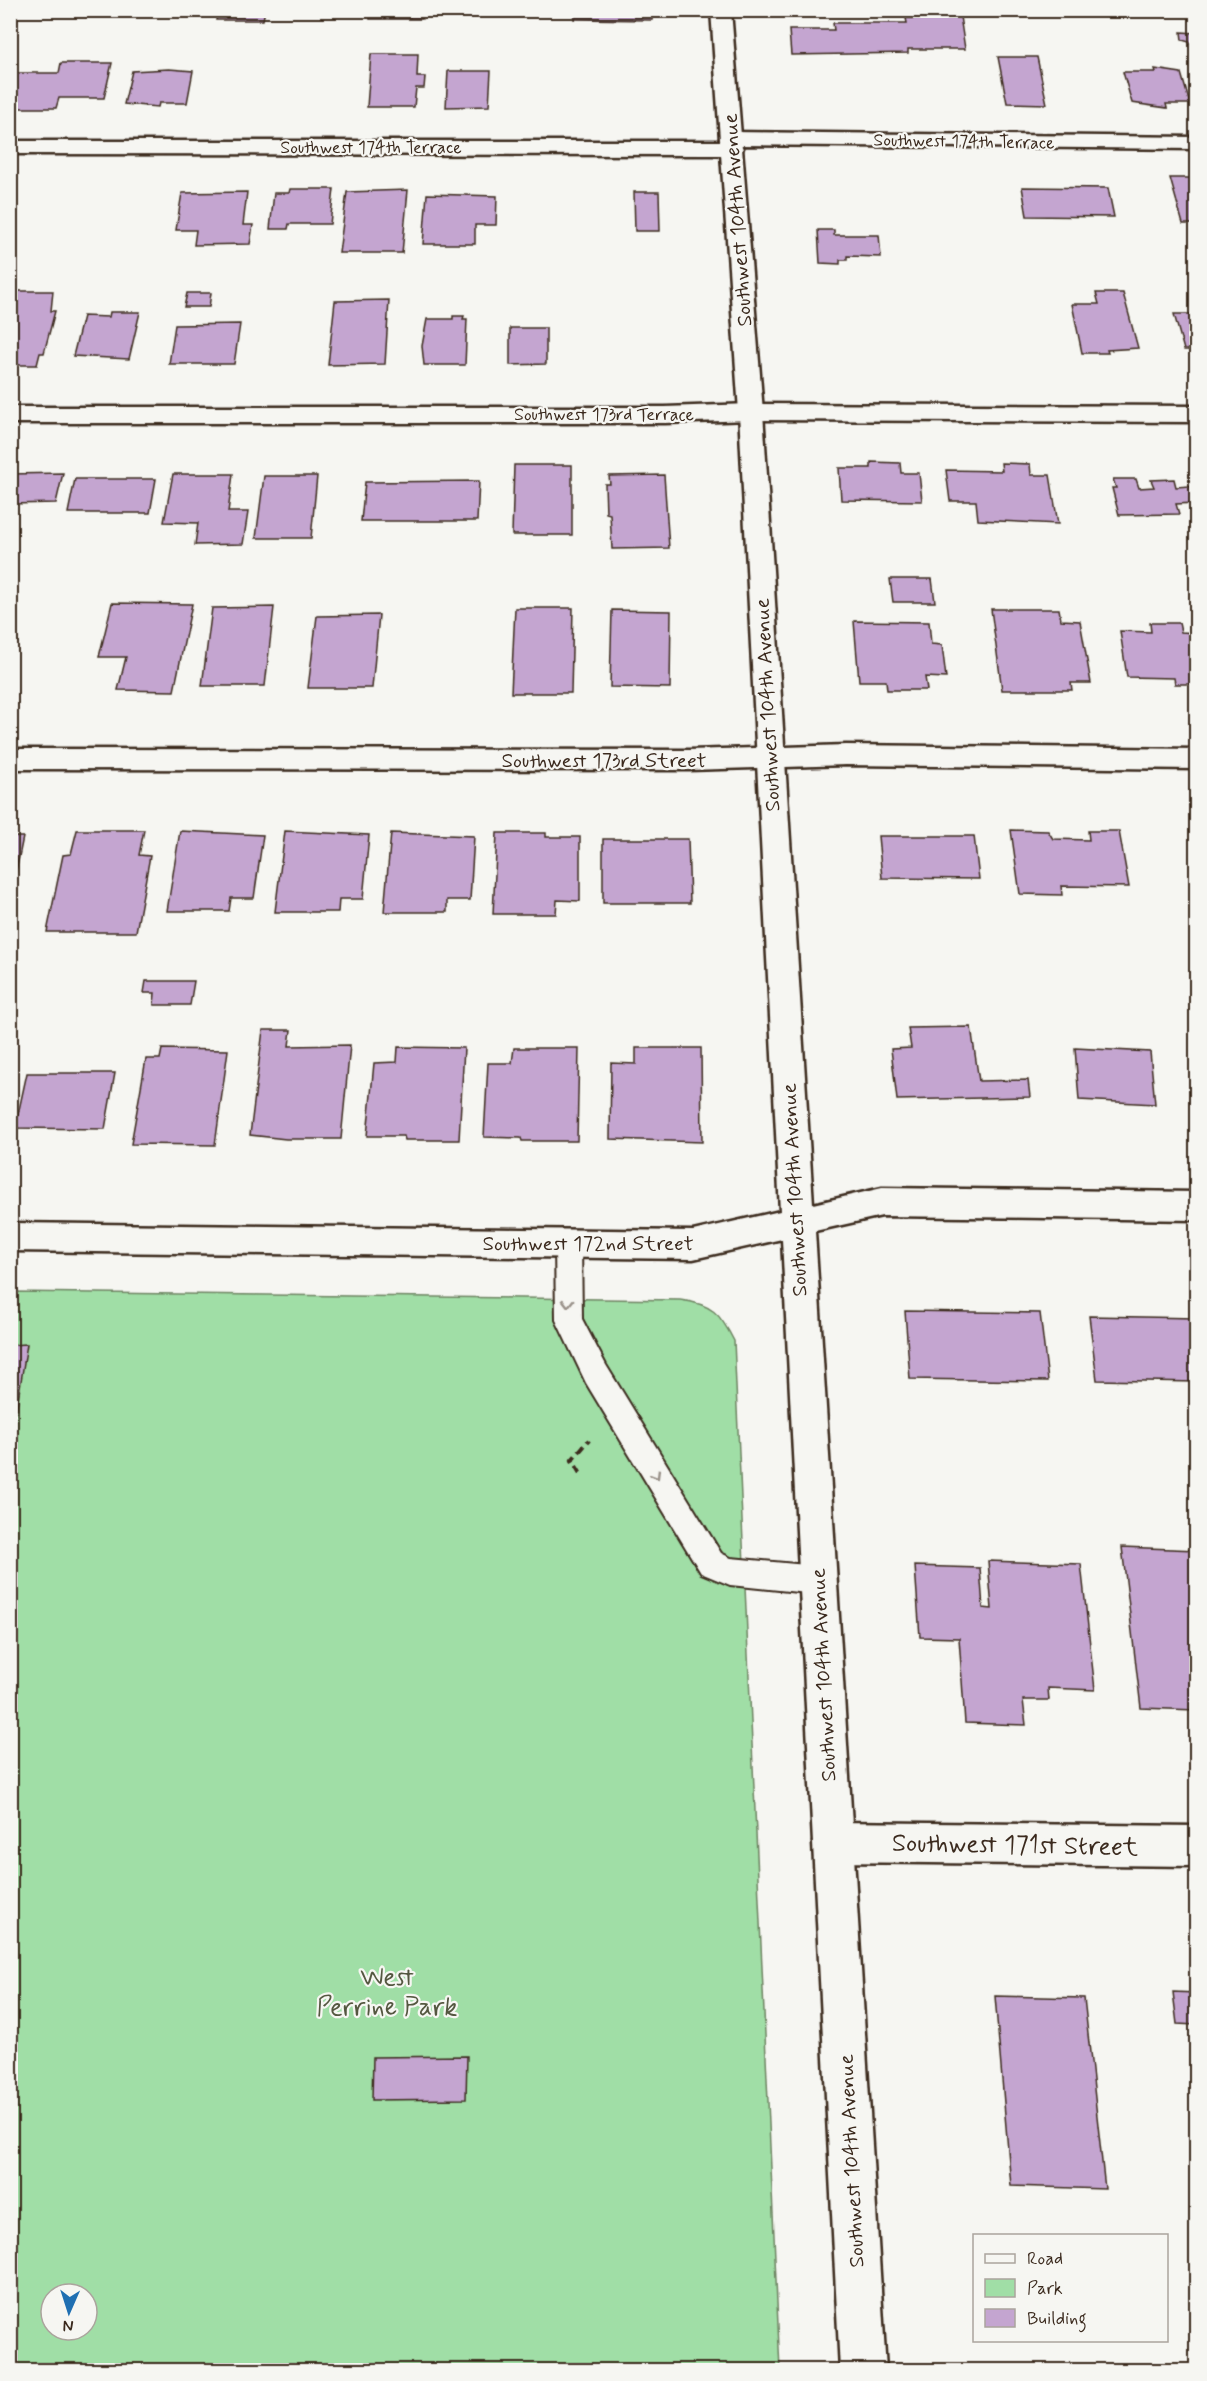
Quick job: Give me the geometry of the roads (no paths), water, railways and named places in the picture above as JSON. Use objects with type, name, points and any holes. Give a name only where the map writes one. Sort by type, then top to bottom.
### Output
[{"type":"street","name":"Southwest 104th Avenue","points":[[721,10],[751,412],[863,2370]]},
{"type":"street","name":"Southwest 174th Terrace","points":[[10,147],[1197,143]]},
{"type":"street","name":"Southwest 173rd Terrace","points":[[10,414],[665,415],[751,412],[1197,414]]},
{"type":"street","name":"Southwest 173rd Street","points":[[10,759],[689,760],[846,754],[1197,759]]},
{"type":"street","name":"Southwest 172nd Street","points":[[10,1237],[693,1245],[882,1202],[1197,1206]]},
{"type":"street","name":"Southwest 171st Street","points":[[833,1842],[1197,1846]]},
{"type":"lane","points":[[568,1244],[568,1320],[596,1374],[711,1563],[730,1571],[817,1580]]},
{"type":"park label","name":"West Perrine Park","points":[[387,1990]]}]
